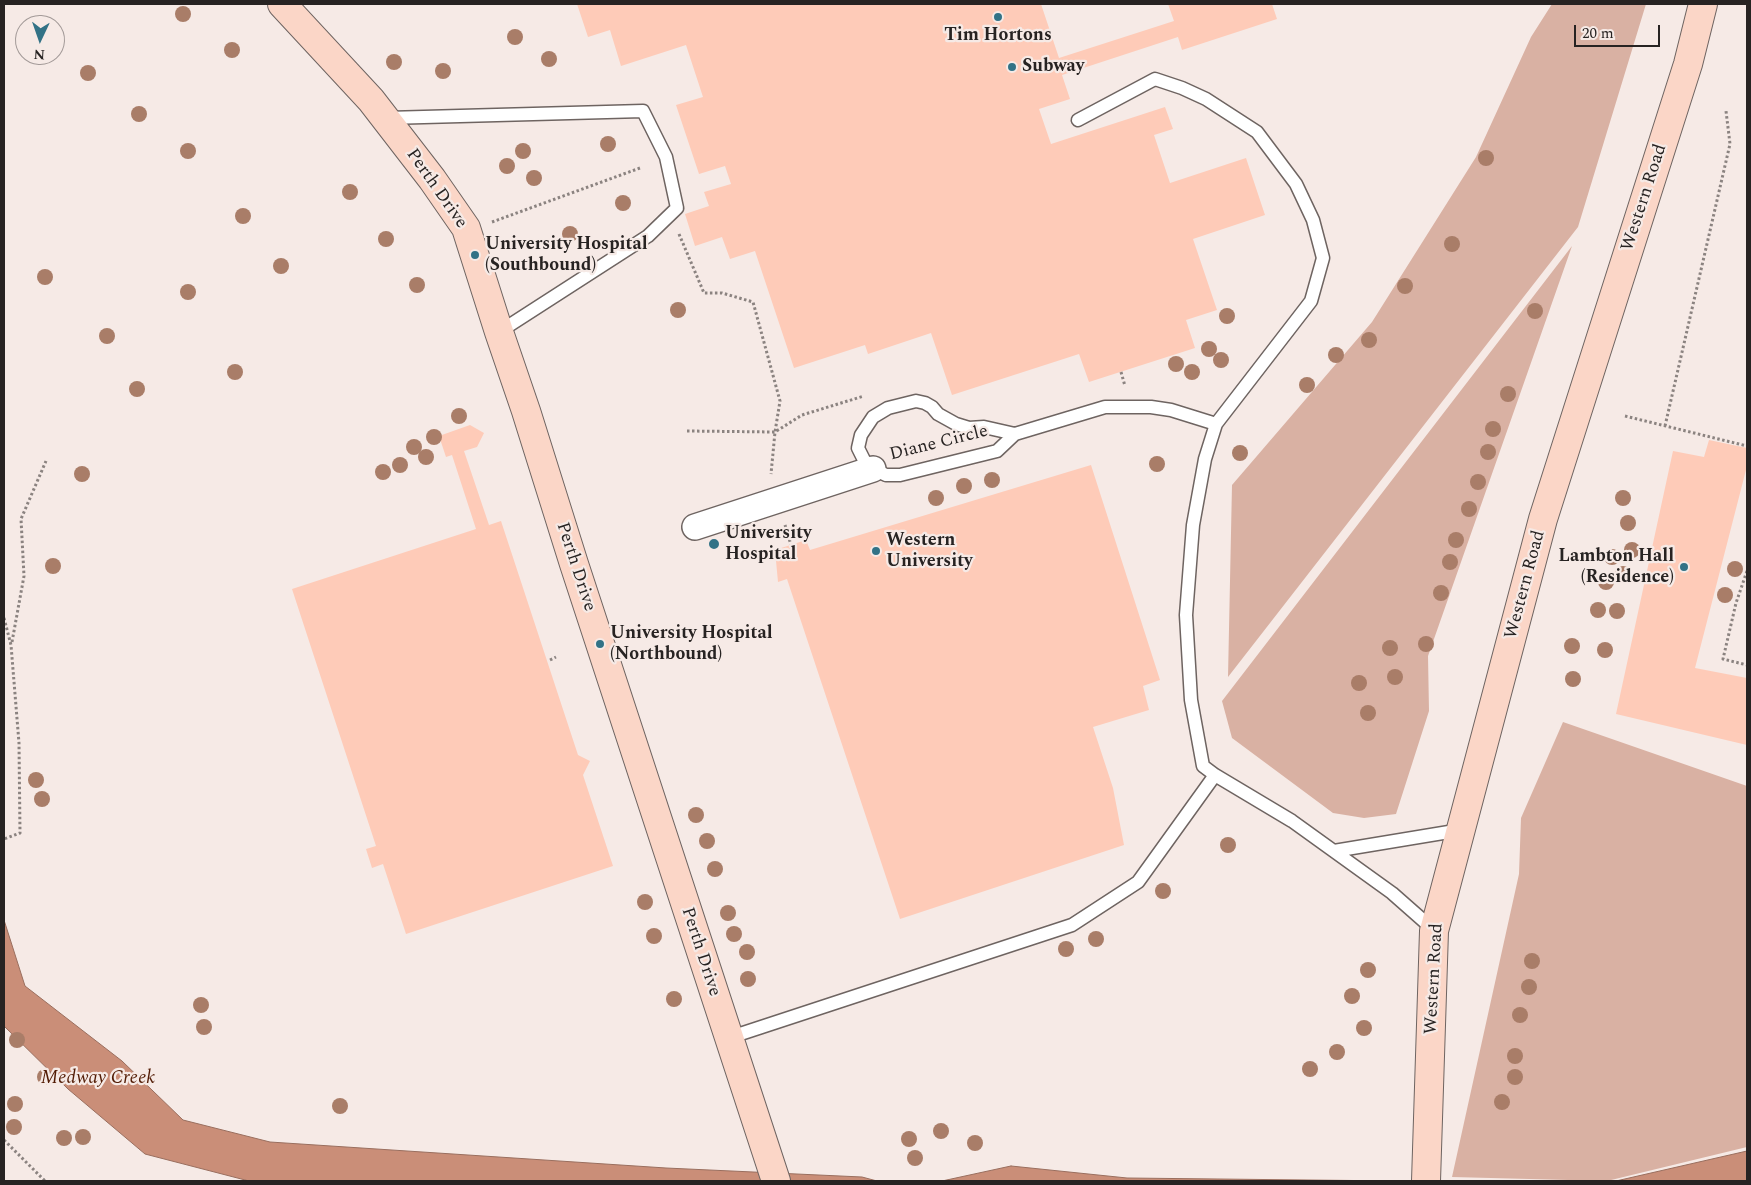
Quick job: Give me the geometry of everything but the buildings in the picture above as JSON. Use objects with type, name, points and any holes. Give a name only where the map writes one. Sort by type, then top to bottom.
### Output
[{"type":"street","name":"Perth Drive","points":[[282,4],[371,100],[432,179],[466,228],[776,1181]]},
{"type":"street","name":"Western Road","points":[[1426,1181],[1434,930],[1544,519],[1688,64],[1703,4]]},
{"type":"street","points":[[695,527],[873,469]]},
{"type":"lane","points":[[1078,120],[1155,79],[1182,88],[1206,99],[1257,132],[1296,184],[1313,220],[1323,258],[1311,300],[1216,424],[1205,459],[1193,525],[1186,615],[1190,700],[1203,766],[1292,821],[1392,893],[1434,930]]},
{"type":"lane","points":[[385,118],[643,111],[666,157],[677,208],[648,236],[499,332]]},
{"type":"lane","name":"Diane Circle","points":[[916,401],[932,407],[938,414],[956,424],[969,428],[984,427],[1015,434],[997,451],[900,475],[886,475],[873,469],[864,460],[858,448],[861,435],[873,417],[888,408],[916,401]]},
{"type":"lane","points":[[1015,434],[1105,407],[1151,407],[1171,410],[1216,424]]},
{"type":"lane","points":[[728,1038],[1072,926],[1138,882],[1215,775]]},
{"type":"lane","points":[[1334,851],[1461,830]]},
{"type":"path","points":[[1665,426],[1730,144],[1726,111]]},
{"type":"path","points":[[466,228],[506,218],[640,168]]},
{"type":"path","points":[[670,215],[704,293],[722,293],[753,302],[780,401],[770,480],[791,545]]},
{"type":"path","points":[[686,430],[775,432],[802,415],[869,394]]},
{"type":"path","points":[[1625,416],[1747,446]]},
{"type":"path","points":[[11,645],[24,576],[21,518],[46,461]]},
{"type":"path","points":[[1747,571],[1736,603],[1723,659],[1747,665]]},
{"type":"path","points":[[4,618],[11,645],[19,743],[20,833],[4,840]]},
{"type":"path","points":[[550,660],[556,658]]},
{"type":"path","points":[[4,1140],[43,1181]]},
{"type":"shaded area","points":[[1552,4],[1646,4],[1578,227],[1228,677],[1232,485],[1372,322],[1476,157],[1531,37]]},
{"type":"shaded area","points":[[1572,246],[1428,656],[1429,711],[1396,814],[1364,818],[1333,813],[1232,738],[1222,701]]},
{"type":"shaded area","points":[[1563,722],[1747,786],[1747,1147],[1607,1181],[1452,1177],[1519,874],[1521,818]]},
{"type":"water","name":"Medway Creek","points":[[4,920],[25,986],[122,1061],[183,1120],[270,1142],[666,1168],[862,1177],[877,1181],[249,1181],[145,1154],[68,1089],[4,1026]]},
{"type":"water","points":[[1747,1151],[1747,1181],[1616,1181]]},
{"type":"water","points":[[1011,1166],[1127,1178],[1399,1181],[942,1181]]},
{"type":"place","name":"Tim Hortons","points":[[998,17]]},
{"type":"place","name":"Subway","points":[[1012,67]]},
{"type":"place","name":"University Hospital (Southbound)","points":[[475,255]]},
{"type":"place","name":"University Hospital","points":[[714,544]]},
{"type":"place","name":"Western University","points":[[876,551]]},
{"type":"place","name":"Lambton Hall (Residence)","points":[[1684,567]]},
{"type":"place","name":"University Hospital (Northbound)","points":[[600,644]]}]
